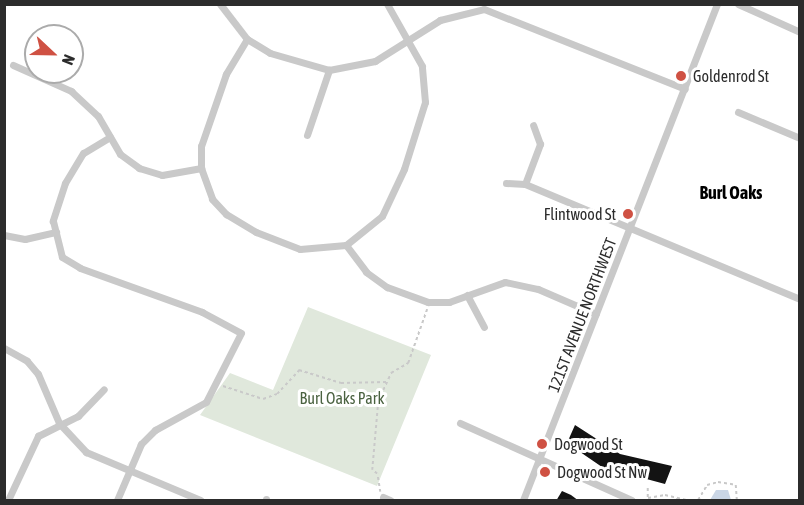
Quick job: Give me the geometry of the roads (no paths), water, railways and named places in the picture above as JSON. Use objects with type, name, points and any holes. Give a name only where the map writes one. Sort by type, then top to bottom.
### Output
[{"type":"street","points":[[220,4],[247,39],[283,58],[329,70],[375,61],[440,20],[472,7],[507,15],[685,89]]},
{"type":"street","points":[[247,39],[226,74],[207,121],[201,146],[201,168],[212,199],[225,214],[256,232],[300,249],[346,245],[382,216],[420,125],[426,85],[422,66],[387,4]]},
{"type":"street","name":"121ST AVENUE NORTHWEST","points":[[523,501],[717,4]]},
{"type":"street","points":[[738,4],[800,32]]},
{"type":"street","points":[[13,65],[71,91],[98,116],[120,154],[150,174],[201,168]]},
{"type":"street","points":[[307,135],[329,70]]},
{"type":"street","points":[[738,112],[800,138]]},
{"type":"street","points":[[525,184],[540,144],[533,125]]},
{"type":"street","points":[[110,137],[83,153],[62,193],[53,221],[62,257],[80,268],[150,291],[241,333],[218,384],[206,402],[148,437],[128,469],[117,501]]},
{"type":"street","points":[[506,183],[525,184],[800,299]]},
{"type":"street","points":[[4,235],[25,239],[56,232]]},
{"type":"street","points":[[346,245],[366,272],[387,287],[428,302],[449,302],[506,282],[538,289],[596,314]]},
{"type":"street","points":[[467,295],[484,327]]},
{"type":"street","points":[[4,348],[27,361],[38,374],[59,423],[86,452],[200,501]]},
{"type":"street","points":[[8,501],[38,436],[59,423],[78,416],[104,389]]},
{"type":"street","points":[[460,423],[542,457],[631,501]]},
{"type":"water","points":[[716,490],[728,490],[731,500],[710,500]]},
{"type":"place","name":"Goldenrod St","points":[[681,76]]},
{"type":"place","name":"Flintwood St","points":[[628,214]]},
{"type":"place","name":"Dogwood St","points":[[542,444]]},
{"type":"place","name":"Dogwood St Nw","points":[[545,472]]},
{"type":"district","name":"Burl Oaks","points":[[731,193]]},
{"type":"park label","name":"Burl Oaks Park","points":[[342,398]]}]
